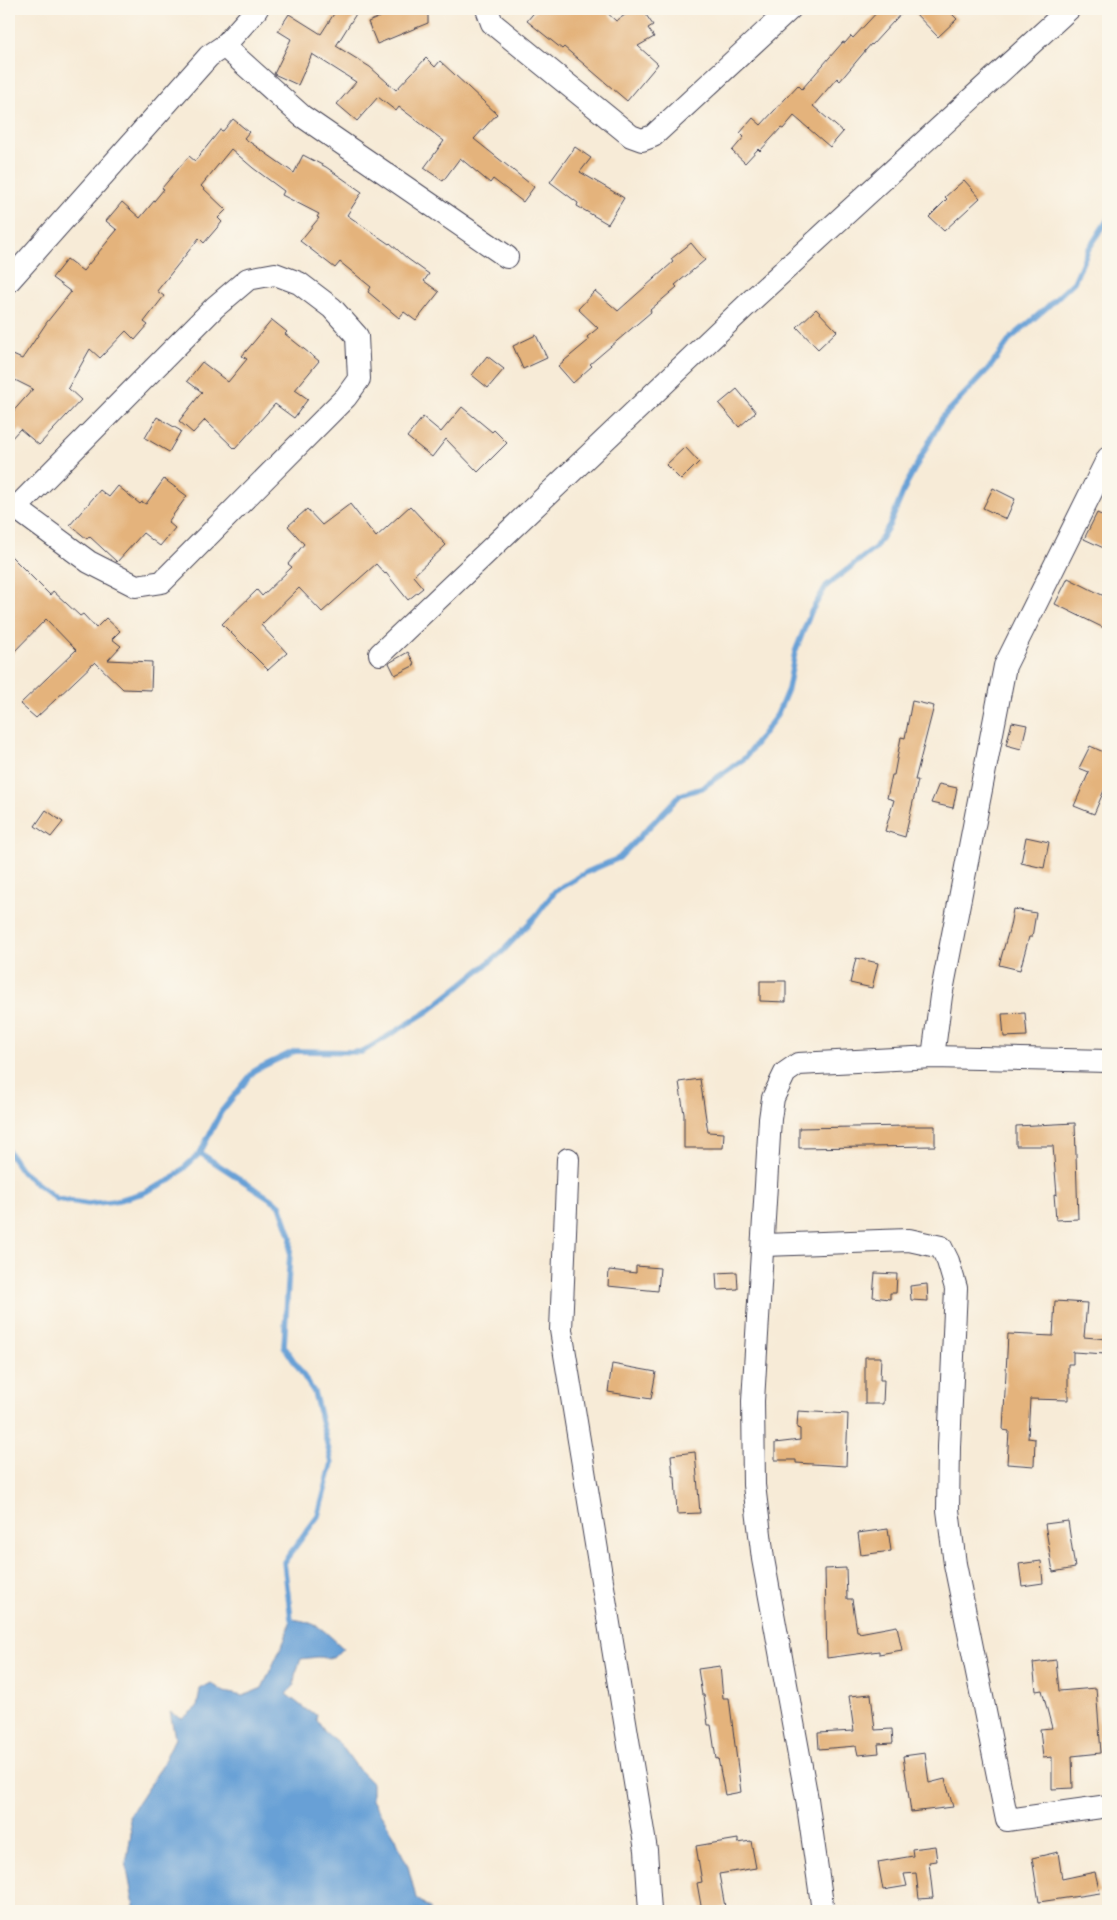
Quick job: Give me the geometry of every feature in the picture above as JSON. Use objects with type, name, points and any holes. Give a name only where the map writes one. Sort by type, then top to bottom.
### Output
[{"type":"street","points":[[9,281],[209,56],[224,46],[257,9]]},
{"type":"street","points":[[487,9],[492,23],[631,136],[642,140],[653,136],[790,9]]},
{"type":"street","points":[[380,654],[752,300],[1069,9]]},
{"type":"street","points":[[224,46],[302,116],[507,257]]},
{"type":"street","points":[[275,274],[299,283],[332,308],[357,336],[359,379],[346,397],[162,582],[136,586],[89,562],[12,506],[214,307],[248,279],[275,274]]},
{"type":"street","points":[[934,1057],[941,996],[1005,666],[1108,458]]},
{"type":"street","points":[[823,1911],[807,1799],[763,1559],[754,1485],[753,1401],[764,1245],[770,1119],[773,1098],[785,1073],[798,1064],[934,1057],[1108,1060]]},
{"type":"street","points":[[568,1159],[561,1330],[646,1850],[650,1911]]},
{"type":"street","points":[[764,1245],[909,1240],[940,1247],[948,1261],[956,1288],[948,1510],[955,1564],[1007,1820],[1108,1806]]},
{"type":"water","points":[[291,1619],[315,1625],[326,1632],[343,1648],[333,1658],[301,1659],[295,1675],[294,1686],[286,1694],[308,1711],[317,1714],[316,1719],[325,1732],[341,1745],[359,1770],[372,1783],[372,1800],[396,1838],[408,1866],[416,1898],[431,1909],[426,1911],[135,1911],[126,1864],[131,1834],[129,1816],[160,1769],[175,1738],[170,1712],[182,1719],[197,1707],[200,1689],[211,1683],[224,1692],[243,1696],[262,1688],[285,1639]]},
{"type":"building","points":[[337,9],[359,9],[336,46],[370,67],[396,90],[426,58],[435,67],[440,61],[497,114],[474,139],[534,187],[523,202],[493,179],[490,183],[460,158],[443,181],[424,168],[444,141],[399,107],[396,111],[378,97],[357,121],[337,104],[356,82],[312,54],[298,85],[274,74],[291,39],[278,31],[289,14],[321,34]]},
{"type":"building","points":[[399,9],[425,9],[428,23],[377,44],[368,22]]},
{"type":"building","points":[[537,9],[603,9],[616,21],[634,9],[642,9],[653,25],[648,28],[654,37],[638,46],[658,64],[627,101],[564,47],[562,49],[527,21]]},
{"type":"building","points":[[880,9],[905,9],[871,44],[840,81],[837,78],[813,106],[843,132],[830,147],[794,116],[783,129],[781,128],[760,151],[758,149],[745,163],[732,151],[744,137],[740,133],[753,118],[761,125],[798,85],[802,89],[843,42],[845,43],[851,36],[853,38]]},
{"type":"building","points":[[911,9],[947,9],[957,19],[938,37]]},
{"type":"building","points":[[233,119],[249,132],[244,138],[294,173],[303,155],[326,167],[362,192],[347,215],[390,243],[429,274],[424,281],[439,292],[416,321],[404,312],[399,318],[368,292],[371,287],[340,262],[335,268],[300,241],[319,218],[317,217],[319,214],[282,195],[284,191],[231,149],[201,186],[226,210],[218,218],[222,222],[204,243],[199,238],[157,291],[164,296],[144,322],[148,325],[135,340],[126,331],[100,358],[90,349],[68,388],[81,400],[39,445],[20,429],[9,441],[9,416],[33,389],[9,377],[9,365],[13,355],[22,359],[47,322],[71,292],[52,278],[67,259],[83,271],[117,230],[106,221],[122,202],[140,218],[189,156],[195,161],[220,130],[223,131]]},
{"type":"building","points":[[575,147],[591,158],[580,172],[624,198],[608,224],[577,206],[578,203],[550,182]]},
{"type":"building","points":[[964,180],[980,198],[944,231],[929,217],[947,199],[945,197]]},
{"type":"building","points":[[691,243],[705,260],[675,285],[677,287],[650,310],[651,312],[590,364],[592,366],[573,383],[558,366],[589,340],[587,337],[598,328],[578,309],[595,291],[618,311],[673,262],[671,259]]},
{"type":"building","points":[[816,309],[837,331],[818,349],[797,327]]},
{"type":"building","points":[[272,320],[287,332],[285,334],[319,361],[295,390],[308,399],[294,418],[275,404],[235,449],[205,420],[193,433],[179,421],[202,392],[187,381],[202,362],[228,382],[247,359],[242,356]]},
{"type":"building","points":[[536,335],[547,358],[523,369],[513,346]]},
{"type":"building","points":[[487,356],[504,369],[488,388],[472,375]]},
{"type":"building","points":[[737,389],[756,412],[739,427],[719,404]]},
{"type":"building","points":[[462,407],[492,432],[494,430],[507,443],[478,472],[446,439],[432,457],[407,437],[423,417],[441,432]]},
{"type":"building","points":[[157,417],[181,431],[169,452],[145,438]]},
{"type":"building","points":[[685,447],[699,462],[681,480],[666,465]]},
{"type":"building","points":[[164,479],[187,496],[168,522],[175,528],[160,546],[143,533],[117,562],[89,536],[87,539],[70,525],[100,490],[109,497],[118,486],[140,504],[142,502],[146,504]]},
{"type":"building","points":[[993,488],[1015,499],[1006,519],[983,508]]},
{"type":"building","points":[[350,504],[376,537],[410,506],[446,545],[413,576],[423,588],[408,600],[376,564],[322,612],[299,588],[261,625],[287,653],[268,670],[222,624],[257,590],[262,596],[292,567],[288,564],[304,544],[288,526],[307,509],[322,525]]},
{"type":"building","points":[[1097,513],[1108,518],[1108,550],[1084,539]]},
{"type":"building","points":[[9,554],[50,595],[53,591],[80,616],[83,614],[96,628],[106,618],[120,631],[112,639],[121,646],[108,660],[152,662],[151,690],[123,689],[95,662],[36,718],[20,704],[76,650],[46,619],[9,657]]},
{"type":"building","points":[[1068,578],[1108,598],[1108,630],[1055,604]]},
{"type":"building","points":[[408,652],[415,665],[395,675],[389,663]]},
{"type":"building","points":[[912,701],[934,706],[915,780],[918,780],[905,837],[885,831],[894,800],[887,798],[892,775],[894,775],[901,737],[905,738]]},
{"type":"building","points":[[1012,722],[1027,725],[1021,749],[1006,745]]},
{"type":"building","points":[[1090,746],[1108,754],[1108,781],[1094,814],[1074,806],[1089,772],[1079,768]]},
{"type":"building","points":[[939,784],[957,788],[953,808],[931,803]]},
{"type":"building","points":[[46,810],[63,822],[51,837],[35,826]]},
{"type":"building","points":[[1026,837],[1049,842],[1044,868],[1021,863]]},
{"type":"building","points":[[1013,909],[1036,913],[1032,937],[1029,937],[1020,970],[999,965]]},
{"type":"building","points":[[856,958],[878,963],[872,988],[850,983]]},
{"type":"building","points":[[760,981],[786,981],[786,1002],[760,1001]]},
{"type":"building","points":[[1025,1013],[1027,1036],[1004,1037],[1002,1014]]},
{"type":"building","points":[[700,1079],[708,1132],[724,1133],[723,1148],[684,1148],[684,1114],[679,1082]]},
{"type":"building","points":[[1075,1123],[1078,1219],[1056,1220],[1054,1194],[1057,1195],[1053,1146],[1016,1146],[1016,1126]]},
{"type":"building","points":[[935,1126],[935,1146],[799,1148],[799,1128]]},
{"type":"building","points":[[636,1266],[660,1268],[658,1291],[608,1286],[609,1270],[636,1273]]},
{"type":"building","points":[[737,1272],[738,1289],[717,1290],[716,1273]]},
{"type":"building","points":[[875,1273],[897,1274],[896,1293],[890,1293],[890,1299],[873,1297]]},
{"type":"building","points":[[927,1284],[928,1301],[911,1300],[910,1286]]},
{"type":"building","points":[[1055,1301],[1087,1303],[1084,1337],[1107,1339],[1106,1354],[1073,1352],[1073,1364],[1068,1364],[1068,1400],[1030,1399],[1028,1438],[1035,1439],[1034,1466],[1007,1464],[1009,1431],[1003,1430],[1008,1334],[1053,1336]]},
{"type":"building","points":[[865,1357],[881,1357],[880,1380],[884,1380],[883,1404],[865,1404]]},
{"type":"building","points":[[612,1364],[656,1372],[651,1399],[608,1392]]},
{"type":"building","points":[[798,1411],[848,1414],[846,1466],[796,1463],[796,1460],[775,1460],[775,1443],[800,1440],[800,1429],[797,1428]]},
{"type":"building","points":[[695,1452],[700,1513],[677,1514],[675,1476],[673,1476],[671,1455]]},
{"type":"building","points":[[1068,1521],[1075,1568],[1053,1572],[1045,1524]]},
{"type":"building","points":[[888,1529],[891,1551],[861,1555],[858,1533]]},
{"type":"building","points":[[1041,1561],[1043,1583],[1022,1586],[1019,1564]]},
{"type":"building","points":[[846,1568],[847,1599],[852,1599],[857,1631],[859,1633],[897,1626],[902,1650],[879,1654],[879,1651],[827,1658],[825,1569]]},
{"type":"building","points":[[1056,1660],[1059,1691],[1096,1688],[1101,1753],[1072,1756],[1073,1788],[1052,1789],[1052,1757],[1043,1758],[1040,1729],[1052,1728],[1042,1690],[1036,1691],[1033,1663]]},
{"type":"building","points":[[720,1666],[723,1698],[729,1698],[741,1792],[725,1795],[718,1758],[716,1759],[711,1725],[708,1725],[698,1669]]},
{"type":"building","points":[[871,1694],[875,1730],[892,1729],[893,1743],[878,1744],[879,1753],[858,1755],[856,1746],[819,1749],[818,1733],[854,1731],[849,1696]]},
{"type":"building","points":[[925,1753],[929,1783],[945,1779],[953,1807],[911,1812],[903,1756]]},
{"type":"building","points":[[738,1839],[738,1843],[751,1841],[756,1868],[719,1874],[725,1907],[702,1911],[697,1883],[702,1882],[696,1846]]},
{"type":"building","points":[[935,1846],[937,1861],[929,1862],[933,1898],[919,1899],[916,1873],[904,1874],[907,1886],[883,1890],[878,1862],[913,1856],[912,1849]]},
{"type":"building","points":[[1058,1852],[1062,1879],[1095,1872],[1100,1893],[1039,1902],[1032,1858]]},
{"type":"waterway","points":[[9,1152],[22,1172],[57,1199],[88,1204],[115,1201],[143,1193],[171,1180],[200,1153],[221,1112],[255,1070],[295,1051],[362,1052],[427,1012],[502,952],[536,916],[555,891],[587,872],[619,858],[680,795],[702,788],[745,758],[777,715],[788,689],[795,652],[811,612],[826,586],[875,548],[890,524],[906,485],[942,418],[991,366],[1011,338],[1074,282],[1088,250],[1108,219]]},
{"type":"waterway","points":[[200,1153],[280,1205],[291,1237],[284,1346],[314,1392],[332,1463],[318,1516],[284,1562],[291,1619],[295,1625]]}]
